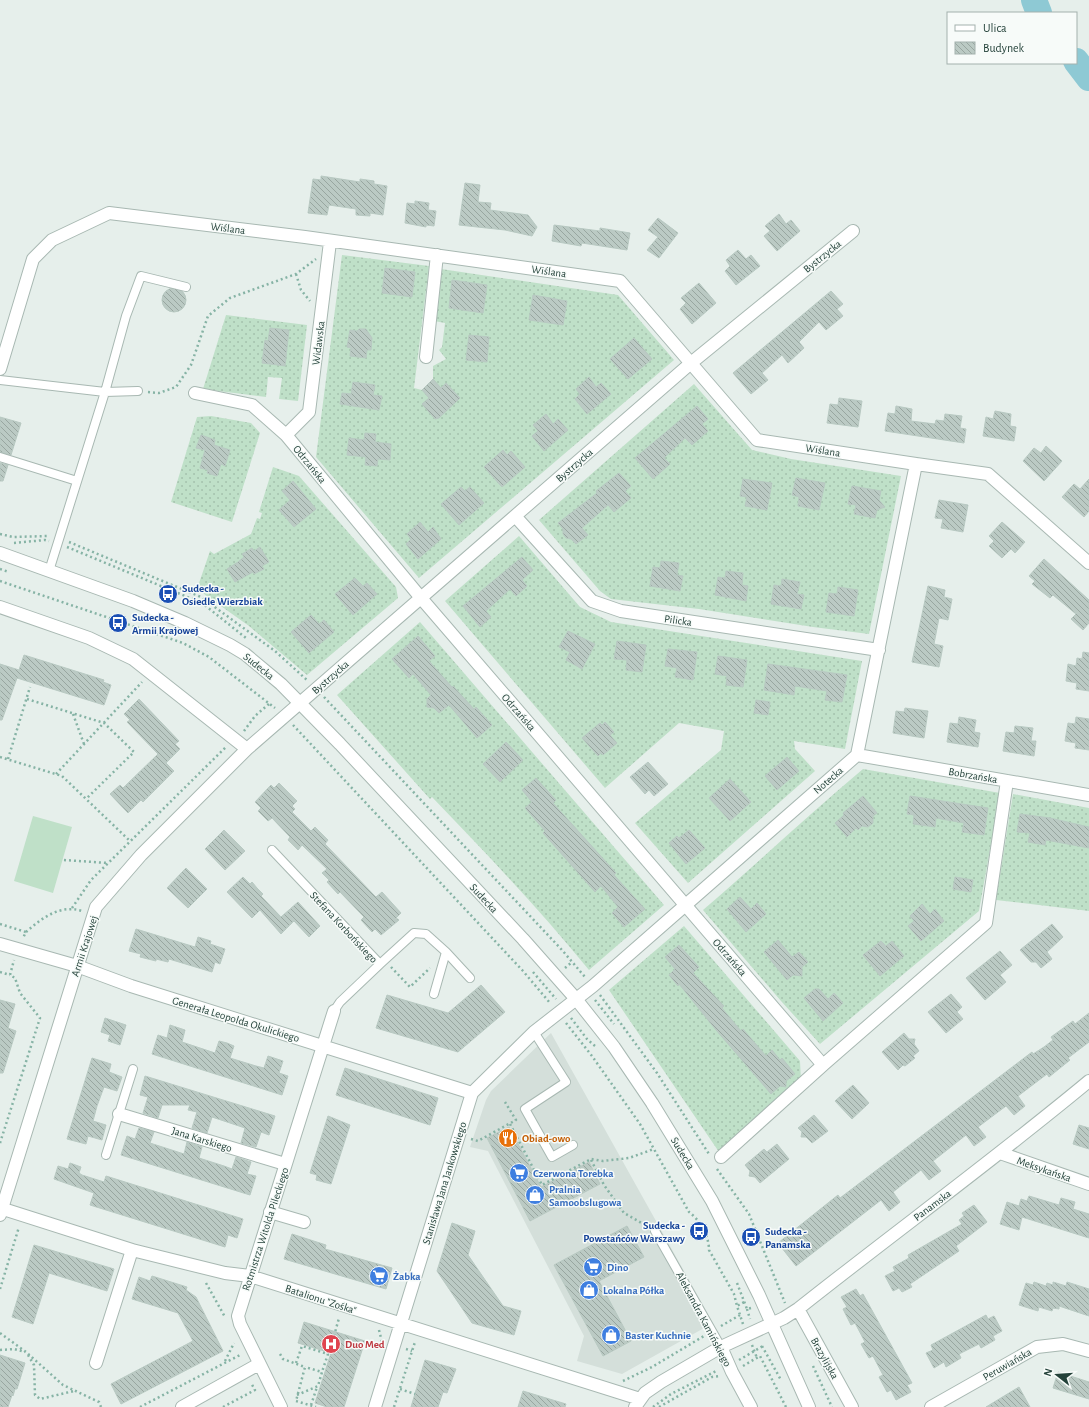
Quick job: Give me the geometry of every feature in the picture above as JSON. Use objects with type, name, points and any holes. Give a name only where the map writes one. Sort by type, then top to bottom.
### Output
[{"type":"street","name":"Wiślana","points":[[0,369],[33,259],[52,240],[109,213],[330,247],[437,255],[620,281],[757,440],[988,474],[1089,563]]},
{"type":"street","name":"Bystrzycka","points":[[300,703],[691,363],[853,231]]},
{"type":"street","name":"Widawska","points":[[286,435],[309,412],[330,247]]},
{"type":"street","points":[[426,357],[437,255]]},
{"type":"street","name":"Odrzańska","points":[[194,393],[252,405],[286,435],[421,598],[823,1065]]},
{"type":"street","points":[[857,755],[916,464]]},
{"type":"street","name":"Pilicka","points":[[515,516],[592,601],[622,611],[879,650]]},
{"type":"street","name":"Sudecka","points":[[0,553],[133,601],[216,637],[245,654],[281,684],[300,703],[501,916],[576,999],[614,1047],[652,1103],[712,1201],[760,1299],[809,1407]]},
{"type":"street","points":[[0,607],[89,638],[133,658],[247,749]]},
{"type":"street","name":"Armii Krajowej","points":[[1,1211],[96,907],[141,855],[247,749],[300,703]]},
{"type":"street","name":"Notecka","points":[[576,999],[593,986],[857,755]]},
{"type":"street","name":"Bobrzańska","points":[[857,755],[1089,795]]},
{"type":"street","points":[[721,1157],[823,1065],[986,923],[1007,782]]},
{"type":"street","name":"Generała Leopolda Okulickiego","points":[[0,944],[77,966],[131,986],[472,1093]]},
{"type":"street","name":"Stanisława Jana Jankowskiego","points":[[375,1407],[472,1093],[534,1032],[576,999]]},
{"type":"street","name":"Stefana Korbońskiego","points":[[324,1046],[334,1011]]},
{"type":"street","name":"Rotmistrza Witolda Pileckiego","points":[[285,1405],[259,1364],[240,1324],[238,1316],[285,1164],[324,1046]]},
{"type":"street","name":"Panamska","points":[[637,1403],[645,1393],[661,1382],[722,1347],[798,1309],[880,1244],[1000,1153],[1089,1081]]},
{"type":"street","name":"Jana Karskiego","points":[[119,1114],[285,1164]]},
{"type":"street","name":"Meksykańska","points":[[1000,1153],[1089,1184]]},
{"type":"street","name":"Batalionu \"Zośka\"","points":[[1,1211],[132,1250],[226,1273],[250,1276],[617,1392],[637,1403]]},
{"type":"street","points":[[270,1212],[304,1222]]},
{"type":"street","points":[[96,1363],[132,1250]]},
{"type":"street","name":"Brazylijska","points":[[798,1309],[852,1407]]},
{"type":"street","name":"Peruwiańska","points":[[931,1407],[1037,1347],[1063,1344],[1089,1351]]},
{"type":"street","name":"Aleksandra Kamińskiego","points":[[722,1347],[731,1369],[752,1407]]},
{"type":"street","points":[[182,1407],[259,1364]]},
{"type":"lane","points":[[49,571],[105,392],[126,316],[141,276],[186,287]]},
{"type":"lane","points":[[0,380],[105,392],[138,391]]},
{"type":"lane","points":[[0,457],[77,481]]},
{"type":"lane","name":"Stefana Korbońskiego","points":[[272,850],[380,964],[340,1002],[334,1011]]},
{"type":"lane","points":[[380,964],[414,933],[426,934],[446,952],[470,978]]},
{"type":"lane","points":[[434,994],[446,952]]},
{"type":"lane","points":[[534,1032],[566,1082],[525,1109],[552,1156],[573,1145]]},
{"type":"lane","points":[[106,1155],[133,1069]]},
{"type":"lane","name":"Aleksandra Kamińskiego","points":[[655,1231],[722,1347]]},
{"type":"path","points":[[138,391],[159,393],[176,387],[191,365],[208,316],[230,298],[296,274],[330,247]]},
{"type":"path","points":[[296,274],[301,290],[314,306],[322,310]]},
{"type":"path","points":[[10,543],[44,540],[58,544]]},
{"type":"path","points":[[0,569],[14,573]]},
{"type":"path","points":[[0,581],[183,643],[209,656],[270,703],[599,1051]]},
{"type":"path","points":[[136,678],[148,686]]},
{"type":"path","points":[[56,774],[142,682]]},
{"type":"path","points":[[8,759],[30,687]]},
{"type":"path","points":[[27,699],[104,723],[134,752],[86,799]]},
{"type":"path","points":[[239,735],[245,731],[255,716],[270,703]]},
{"type":"path","points":[[73,714],[84,744]]},
{"type":"path","points":[[218,744],[224,749]]},
{"type":"path","points":[[72,908],[91,880],[229,744]]},
{"type":"path","points":[[0,757],[62,776],[130,841]]},
{"type":"path","points":[[64,860],[108,863]]},
{"type":"path","points":[[19,944],[26,932],[44,916],[72,908],[94,915]]},
{"type":"path","points":[[0,924],[26,932]]},
{"type":"path","points":[[10,975],[15,956]]},
{"type":"path","points":[[389,966],[410,987],[431,967]]},
{"type":"path","points":[[530,966],[615,1088],[654,1149],[689,1212],[696,1217],[709,1242],[710,1250],[734,1294],[740,1315],[751,1333],[763,1346],[784,1386]]},
{"type":"path","points":[[0,972],[15,978],[20,993],[40,1018],[0,1143]]},
{"type":"path","points":[[471,1139],[478,1141],[516,1120],[505,1102]]},
{"type":"path","points":[[654,1149],[629,1158],[603,1161],[591,1159],[604,1185],[624,1213],[655,1231]]},
{"type":"path","points":[[0,1289],[21,1222]]},
{"type":"path","points":[[199,1280],[212,1284]]},
{"type":"path","points":[[736,1280],[747,1309],[757,1358]]},
{"type":"path","points":[[206,1283],[226,1319],[227,1311]]},
{"type":"path","points":[[747,1309],[777,1286]]},
{"type":"path","points":[[737,1306],[745,1302],[760,1299]]},
{"type":"path","points":[[617,1392],[621,1382],[652,1367],[740,1315]]},
{"type":"path","points":[[332,1316],[346,1320]]},
{"type":"path","points":[[334,1336],[339,1318]]},
{"type":"path","points":[[372,1328],[379,1330],[381,1342],[412,1351]]},
{"type":"path","points":[[394,1407],[412,1351],[421,1331]]},
{"type":"path","points":[[0,1333],[26,1352],[54,1378],[74,1391],[99,1402],[102,1407]]},
{"type":"path","points":[[140,1407],[225,1361],[240,1355],[232,1338]]},
{"type":"path","points":[[225,1361],[234,1343]]},
{"type":"path","points":[[296,1363],[302,1346],[328,1354],[315,1399],[311,1405]]},
{"type":"path","points":[[653,1407],[671,1394],[714,1371],[731,1369],[763,1346]]},
{"type":"path","points":[[0,1350],[14,1349],[26,1352],[34,1365],[35,1395],[40,1399],[74,1391]]},
{"type":"path","points":[[280,1354],[283,1359],[322,1372]]},
{"type":"path","points":[[659,1407],[712,1377],[760,1356],[786,1407]]},
{"type":"path","points":[[296,1401],[305,1367]]},
{"type":"path","points":[[222,1407],[256,1390],[249,1379]]},
{"type":"path","points":[[297,1395],[318,1386]]},
{"type":"path","points":[[400,1389],[415,1394]]},
{"type":"path","points":[[285,1405],[296,1401],[316,1407]]},
{"type":"shaded area","points":[[551,1033],[713,1323],[622,1374],[577,1361],[584,1336],[488,1151],[470,1147],[486,1100],[491,1091]]},
{"type":"green space","points":[[342,255],[429,266],[414,388],[422,390],[433,379],[433,366],[446,359],[439,350],[442,347],[445,323],[434,321],[441,269],[618,295],[674,360],[419,578],[316,457]]},
{"type":"green space","points":[[226,315],[307,325],[298,401],[279,399],[282,378],[268,377],[266,397],[203,389]]},
{"type":"green space","points":[[694,384],[752,450],[791,459],[901,476],[869,634],[813,627],[699,609],[611,599],[600,591],[539,520]]},
{"type":"green space","points":[[211,416],[251,423],[260,433],[232,522],[171,502],[197,417]]},
{"type":"green space","points":[[273,467],[299,476],[396,587],[398,598],[307,675],[249,626],[197,589],[210,551],[214,554],[251,534],[257,518],[260,519],[262,513],[259,512]]},
{"type":"green space","points":[[519,536],[580,607],[611,622],[862,661],[845,749],[794,741],[795,749],[815,771],[688,883],[635,823],[721,750],[724,731],[679,723],[605,788],[445,601]]},
{"type":"green space","points":[[420,622],[664,905],[589,970],[512,882],[432,797],[430,799],[337,695]]},
{"type":"green space","points":[[863,769],[1000,793],[979,911],[820,1044],[703,910]]},
{"type":"green space","points":[[1013,794],[1089,808],[1089,911],[996,900]]},
{"type":"green space","points":[[33,816],[72,827],[53,893],[14,881]]},
{"type":"green space","points":[[684,926],[800,1061],[801,1081],[719,1152],[609,990]]},
{"type":"building","points":[[321,176],[360,182],[360,179],[374,181],[374,184],[387,186],[383,215],[370,213],[370,216],[356,215],[356,209],[329,205],[327,215],[308,213],[313,179],[321,180]]},
{"type":"building","points":[[465,183],[480,185],[478,202],[491,203],[490,210],[528,215],[537,227],[532,236],[505,230],[459,225]]},
{"type":"building","points":[[415,201],[429,203],[428,210],[436,211],[434,226],[426,225],[426,227],[405,223],[407,203],[415,204]]},
{"type":"building","points":[[779,214],[786,224],[791,220],[800,231],[777,251],[764,236],[770,231],[765,226]]},
{"type":"building","points":[[658,218],[678,233],[659,258],[647,250],[658,237],[648,230]]},
{"type":"building","points":[[554,225],[600,231],[600,228],[630,233],[627,250],[582,243],[581,246],[552,241]]},
{"type":"building","points":[[738,250],[746,259],[751,255],[760,266],[736,285],[725,271],[730,266],[726,260]]},
{"type":"building","points":[[385,268],[415,272],[412,297],[382,293]]},
{"type":"building","points":[[452,280],[487,285],[483,313],[449,308]]},
{"type":"building","points":[[699,283],[716,303],[692,324],[680,309],[686,303],[681,298]]},
{"type":"building","points":[[174,288],[182,292],[186,300],[182,308],[174,312],[166,308],[162,300],[166,292]]},
{"type":"building","points":[[831,291],[843,304],[837,309],[843,316],[826,330],[819,322],[799,342],[804,348],[788,363],[782,355],[762,373],[768,380],[751,394],[733,373]]},
{"type":"building","points":[[533,295],[567,301],[563,325],[529,320]]},
{"type":"building","points":[[270,328],[289,330],[285,366],[262,363],[265,340],[268,341]]},
{"type":"building","points":[[359,329],[366,329],[372,338],[371,350],[367,350],[366,358],[350,356],[351,348],[347,347],[350,330],[357,331]]},
{"type":"building","points":[[469,335],[489,337],[487,362],[466,360]]},
{"type":"building","points":[[634,338],[652,359],[628,379],[610,359]]},
{"type":"building","points":[[589,377],[596,387],[601,383],[611,394],[587,414],[575,399],[580,394],[576,389]]},
{"type":"building","points":[[433,379],[441,388],[446,383],[460,398],[439,418],[435,419],[422,404],[429,398],[422,390]]},
{"type":"building","points":[[353,382],[375,385],[373,395],[382,396],[379,410],[340,404],[342,393],[351,394]]},
{"type":"building","points":[[839,398],[862,401],[858,427],[827,423],[830,404],[838,405]]},
{"type":"building","points":[[697,406],[708,419],[702,424],[708,431],[692,445],[685,438],[664,458],[670,464],[653,479],[635,458]]},
{"type":"building","points":[[896,406],[912,409],[911,421],[935,424],[936,420],[944,421],[945,414],[962,416],[960,428],[966,429],[964,443],[885,431],[888,413],[895,414]]},
{"type":"building","points":[[995,411],[1011,414],[1010,426],[1016,427],[1014,441],[983,436],[986,417],[993,419]]},
{"type":"building","points":[[546,414],[553,424],[558,419],[568,430],[544,451],[532,436],[538,431],[533,425]]},
{"type":"building","points":[[0,417],[21,423],[11,455],[0,452]]},
{"type":"building","points":[[365,433],[376,434],[375,442],[391,444],[390,460],[378,459],[377,466],[365,465],[366,457],[347,455],[349,438],[364,440]]},
{"type":"building","points":[[201,435],[215,440],[214,445],[230,450],[225,466],[221,464],[217,476],[207,473],[208,470],[200,468],[205,450],[196,448]]},
{"type":"building","points":[[1046,446],[1062,461],[1044,481],[1023,461],[1034,448],[1041,453]]},
{"type":"building","points":[[503,450],[507,455],[511,451],[525,467],[502,487],[484,467]]},
{"type":"building","points":[[0,463],[8,465],[3,481],[0,481]]},
{"type":"building","points":[[619,473],[631,486],[625,491],[631,498],[614,512],[608,505],[582,528],[588,535],[576,544],[571,539],[566,538],[563,534],[563,529],[558,523],[597,493],[596,491]]},
{"type":"building","points":[[796,478],[825,483],[819,510],[798,506],[799,497],[792,495]]},
{"type":"building","points":[[743,479],[772,483],[767,510],[745,506],[747,497],[740,496]]},
{"type":"building","points":[[1089,479],[1089,511],[1084,517],[1062,497],[1074,484],[1080,489]]},
{"type":"building","points":[[293,481],[316,509],[294,527],[279,510],[290,500],[282,491]]},
{"type":"building","points":[[852,486],[881,491],[879,500],[885,507],[877,510],[875,518],[854,514],[856,505],[848,504]]},
{"type":"building","points":[[461,487],[465,491],[470,487],[484,503],[459,525],[441,504]]},
{"type":"building","points":[[939,500],[968,505],[963,532],[941,528],[943,519],[935,518]]},
{"type":"building","points":[[420,522],[428,532],[433,527],[441,539],[418,559],[406,544],[411,539],[407,534]]},
{"type":"building","points":[[1002,522],[1025,542],[1015,553],[1011,549],[1002,558],[989,546],[994,541],[989,536]]},
{"type":"building","points":[[260,547],[269,562],[262,566],[264,569],[254,574],[253,572],[235,582],[227,569],[244,557],[242,554],[252,548],[254,551]]},
{"type":"building","points":[[522,557],[533,570],[522,580],[527,586],[516,596],[510,589],[486,611],[491,617],[480,627],[463,606]]},
{"type":"building","points":[[1044,559],[1089,600],[1089,623],[1083,630],[1071,619],[1076,614],[1053,595],[1050,598],[1032,584],[1035,581],[1029,576]]},
{"type":"building","points":[[661,561],[679,563],[677,575],[683,576],[680,591],[650,586],[653,567],[660,568]]},
{"type":"building","points":[[726,571],[743,573],[742,585],[748,586],[746,601],[715,595],[718,577],[725,578]]},
{"type":"building","points":[[355,578],[363,586],[367,583],[377,594],[353,615],[335,594]]},
{"type":"building","points":[[782,579],[800,582],[797,594],[804,595],[801,609],[771,604],[774,585],[781,586]]},
{"type":"building","points":[[928,586],[945,590],[944,597],[952,599],[948,620],[939,618],[934,644],[943,646],[939,667],[912,662]]},
{"type":"building","points":[[838,587],[858,590],[854,616],[826,612],[829,593],[837,594]]},
{"type":"building","points":[[311,615],[319,624],[324,620],[334,632],[309,653],[291,632]]},
{"type":"building","points":[[568,631],[595,644],[582,669],[566,660],[570,652],[559,647]]},
{"type":"building","points":[[418,636],[435,656],[429,661],[452,687],[453,686],[474,709],[476,707],[492,725],[477,738],[449,705],[439,713],[434,708],[427,707],[427,699],[431,695],[413,674],[409,678],[392,659]]},
{"type":"building","points":[[617,641],[646,645],[642,672],[626,670],[627,660],[614,659]]},
{"type":"building","points":[[668,649],[697,652],[693,680],[675,677],[677,668],[665,666]]},
{"type":"building","points":[[1083,652],[1089,653],[1089,691],[1076,689],[1077,683],[1066,681],[1068,664],[1076,666],[1077,658],[1082,659]]},
{"type":"building","points":[[24,655],[104,680],[103,682],[111,685],[104,705],[17,678],[2,720],[0,720],[0,664],[19,670]]},
{"type":"building","points":[[718,656],[747,660],[743,687],[726,685],[727,676],[715,674]]},
{"type":"building","points":[[768,664],[847,675],[842,702],[825,700],[827,691],[795,686],[794,695],[764,690]]},
{"type":"building","points":[[139,699],[179,741],[175,744],[180,749],[166,763],[174,771],[143,802],[141,800],[128,813],[110,794],[120,785],[123,788],[158,754],[127,722],[130,720],[124,714]]},
{"type":"building","points":[[756,700],[770,702],[768,715],[754,713]]},
{"type":"building","points":[[905,708],[928,711],[924,738],[893,733],[896,711],[904,712]]},
{"type":"building","points":[[959,717],[976,720],[974,732],[980,733],[978,747],[947,742],[950,723],[958,724]]},
{"type":"building","points":[[1076,717],[1089,719],[1089,750],[1075,748],[1076,743],[1065,741],[1068,723],[1075,724]]},
{"type":"building","points":[[605,722],[614,732],[610,735],[617,743],[603,755],[601,753],[598,756],[582,738],[600,723],[602,725]]},
{"type":"building","points":[[1015,726],[1033,728],[1031,741],[1036,741],[1034,756],[1003,751],[1006,732],[1014,733]]},
{"type":"building","points":[[506,742],[523,760],[500,782],[483,764]]},
{"type":"building","points":[[787,757],[799,771],[777,790],[765,776]]},
{"type":"building","points":[[648,762],[668,784],[654,796],[649,790],[645,794],[630,777]]},
{"type":"building","points":[[536,778],[556,800],[553,803],[616,873],[614,875],[645,909],[624,927],[612,913],[618,907],[601,886],[595,892],[543,833],[545,831],[525,808],[532,802],[522,790]]},
{"type":"building","points":[[730,779],[751,802],[730,821],[709,798]]},
{"type":"building","points":[[279,783],[297,801],[292,806],[295,809],[292,812],[311,831],[315,827],[328,840],[325,844],[376,897],[382,892],[401,913],[396,918],[399,920],[381,935],[375,929],[372,932],[361,920],[364,917],[340,892],[338,894],[327,882],[329,880],[322,873],[327,869],[302,845],[298,850],[288,840],[290,837],[272,818],[268,821],[258,811],[261,808],[255,802],[271,785],[274,788]]},
{"type":"building","points":[[863,796],[877,813],[873,816],[873,823],[868,827],[862,826],[858,830],[856,828],[847,837],[835,823],[844,815],[843,813]]},
{"type":"building","points":[[910,796],[988,808],[984,835],[962,832],[964,823],[936,818],[935,827],[913,824],[914,815],[907,814]]},
{"type":"building","points":[[1020,814],[1050,818],[1089,827],[1089,848],[1046,840],[1045,845],[1028,842],[1030,833],[1017,832]]},
{"type":"building","points":[[224,830],[245,851],[225,870],[205,849]]},
{"type":"building","points":[[689,830],[705,848],[686,864],[669,843],[677,836],[679,838]]},
{"type":"building","points":[[186,868],[207,889],[188,908],[167,888]]},
{"type":"building","points":[[243,877],[250,884],[252,882],[263,894],[261,896],[281,917],[298,902],[320,926],[309,937],[294,921],[281,934],[260,910],[252,918],[227,892]]},
{"type":"building","points":[[955,877],[973,880],[971,892],[953,889]]},
{"type":"building","points":[[740,897],[751,909],[757,903],[766,914],[746,932],[727,909]]},
{"type":"building","points":[[922,904],[930,914],[935,909],[944,921],[921,941],[908,926],[914,921],[910,916]]},
{"type":"building","points":[[1052,924],[1063,937],[1047,952],[1052,959],[1041,968],[1036,962],[1031,962],[1020,950]]},
{"type":"building","points":[[136,929],[195,947],[198,937],[211,941],[210,944],[225,949],[220,964],[215,962],[212,972],[169,959],[168,962],[156,959],[156,961],[140,957],[141,954],[129,951]]},
{"type":"building","points":[[778,940],[792,957],[799,952],[808,962],[802,967],[802,976],[793,975],[787,980],[764,952]]},
{"type":"building","points":[[881,941],[886,946],[892,941],[904,956],[880,976],[863,955]]},
{"type":"building","points":[[679,945],[699,967],[693,973],[724,1006],[722,1008],[741,1031],[743,1029],[766,1056],[772,1050],[780,1060],[782,1058],[795,1074],[786,1081],[786,1087],[780,1086],[771,1094],[679,984],[678,986],[669,975],[675,969],[665,957]]},
{"type":"building","points":[[1000,951],[1012,965],[1000,975],[1006,982],[985,1000],[966,978]]},
{"type":"building","points":[[481,985],[505,1012],[458,1052],[376,1028],[387,995],[448,1013]]},
{"type":"building","points":[[815,989],[819,989],[828,999],[834,993],[843,1003],[823,1021],[804,998]]},
{"type":"building","points":[[951,994],[962,1007],[957,1012],[963,1019],[946,1033],[928,1012]]},
{"type":"building","points":[[0,1000],[15,1004],[8,1028],[16,1031],[3,1073],[0,1073]]},
{"type":"building","points":[[1089,1013],[1089,1042],[1068,1058],[1070,1060],[1049,1077],[1047,1074],[1018,1096],[1025,1106],[1014,1115],[1006,1106],[978,1127],[986,1137],[974,1146],[966,1135],[933,1161],[941,1171],[929,1180],[921,1170],[893,1192],[900,1202],[889,1211],[881,1200],[796,1266],[778,1243],[838,1195],[840,1198],[1032,1052],[1033,1054],[1044,1047],[1053,1040],[1051,1037],[1073,1021],[1075,1024]]},
{"type":"building","points":[[105,1018],[126,1025],[120,1045],[108,1041],[110,1035],[101,1032]]},
{"type":"building","points":[[170,1025],[185,1030],[182,1042],[215,1053],[219,1041],[234,1046],[230,1058],[264,1068],[268,1056],[283,1061],[279,1073],[288,1076],[282,1095],[152,1054],[158,1035],[167,1038]]},
{"type":"building","points":[[904,1033],[909,1039],[915,1039],[914,1044],[919,1051],[913,1056],[915,1058],[905,1066],[903,1065],[898,1070],[882,1052]]},
{"type":"building","points":[[92,1058],[111,1064],[109,1072],[122,1077],[117,1091],[104,1087],[97,1106],[93,1121],[106,1125],[102,1140],[88,1136],[86,1144],[67,1139]]},
{"type":"building","points":[[345,1068],[438,1098],[430,1125],[336,1095]]},
{"type":"building","points":[[145,1076],[275,1116],[269,1135],[261,1132],[256,1147],[241,1143],[245,1128],[212,1117],[207,1133],[192,1128],[197,1112],[188,1110],[190,1105],[162,1105],[158,1118],[143,1113],[148,1097],[140,1095]]},
{"type":"building","points":[[853,1085],[869,1103],[852,1119],[835,1101]]},
{"type":"building","points":[[814,1115],[828,1131],[812,1143],[806,1137],[801,1137],[802,1132],[798,1128]]},
{"type":"building","points":[[328,1116],[350,1125],[331,1184],[316,1180],[317,1175],[310,1173]]},
{"type":"building","points":[[1079,1125],[1089,1128],[1089,1149],[1073,1144]]},
{"type":"building","name":"Czerwona Torebka","points":[[509,1127],[541,1187],[589,1162],[600,1184],[530,1221],[487,1138]]},
{"type":"building","points":[[139,1128],[154,1132],[150,1143],[184,1154],[187,1142],[202,1147],[199,1158],[232,1169],[236,1157],[251,1162],[247,1174],[256,1176],[250,1195],[121,1155],[127,1136],[135,1139]]},
{"type":"building","points":[[777,1144],[789,1159],[760,1183],[755,1177],[749,1176],[750,1171],[745,1165],[764,1149],[767,1152]]},
{"type":"building","points":[[70,1163],[81,1167],[79,1173],[82,1175],[104,1182],[106,1176],[243,1219],[237,1238],[228,1235],[225,1247],[90,1205],[94,1193],[54,1179],[58,1166],[68,1169]]},
{"type":"building","points":[[1029,1196],[1059,1205],[1061,1198],[1075,1202],[1073,1209],[1089,1214],[1089,1238],[1022,1217],[1019,1230],[1000,1224],[1007,1202],[1019,1206],[1021,1199],[1027,1201]]},
{"type":"building","points":[[974,1205],[987,1222],[956,1246],[959,1251],[910,1284],[912,1287],[902,1292],[899,1288],[893,1291],[885,1276],[895,1271],[893,1267],[909,1258],[908,1255],[962,1224],[959,1220],[964,1216],[962,1213]]},
{"type":"building","points":[[452,1223],[475,1231],[468,1255],[503,1306],[521,1311],[514,1335],[472,1323],[437,1271]]},
{"type":"building","points":[[627,1226],[644,1257],[599,1281],[631,1341],[603,1356],[554,1265]]},
{"type":"building","points":[[292,1234],[326,1245],[325,1249],[392,1268],[386,1289],[284,1259]]},
{"type":"building","points":[[34,1245],[114,1269],[107,1291],[49,1273],[33,1324],[12,1317]]},
{"type":"building","points":[[152,1276],[187,1287],[186,1290],[196,1297],[223,1351],[121,1404],[111,1384],[193,1341],[178,1313],[132,1299],[139,1277],[150,1281]]},
{"type":"building","points":[[1034,1282],[1046,1286],[1047,1283],[1053,1285],[1053,1282],[1066,1286],[1067,1282],[1089,1289],[1089,1316],[1059,1306],[1059,1309],[1053,1308],[1052,1311],[1039,1307],[1038,1311],[1019,1305],[1026,1283],[1033,1285]]},
{"type":"building","points":[[856,1289],[860,1296],[863,1294],[912,1383],[907,1385],[911,1392],[896,1400],[891,1390],[887,1392],[879,1377],[883,1375],[873,1356],[869,1358],[861,1344],[865,1342],[855,1323],[851,1325],[843,1309],[847,1307],[841,1297]]},
{"type":"building","points":[[986,1315],[988,1319],[994,1316],[1002,1331],[993,1336],[995,1340],[981,1348],[979,1344],[959,1354],[961,1358],[946,1367],[944,1362],[934,1368],[926,1353],[933,1350],[931,1345]]},
{"type":"building","points":[[304,1322],[365,1341],[344,1407],[327,1407],[315,1403],[331,1353],[298,1343]]},
{"type":"building","points":[[0,1355],[25,1363],[17,1389],[15,1389],[13,1396],[12,1395],[8,1407],[0,1407]]},
{"type":"building","points":[[425,1360],[456,1369],[447,1393],[443,1392],[438,1407],[411,1407]]},
{"type":"building","points":[[1058,1372],[1089,1382],[1089,1399],[1053,1388]]},
{"type":"building","points":[[1019,1387],[1030,1407],[986,1407]]},
{"type":"building","points":[[523,1391],[566,1404],[565,1407],[518,1407]]},
{"type":"waterway","points":[[1034,0],[1039,12]]},
{"type":"waterway","points":[[1077,62],[1089,78]]},
{"type":"place","name":"Sudecka - Osiedle Wierzbiak","points":[[168,594]]},
{"type":"place","name":"Sudecka - Armii Krajowej","points":[[118,623]]},
{"type":"place","name":"Obiad-owo","points":[[508,1138]]},
{"type":"place","name":"Czerwona Torebka","points":[[519,1173]]},
{"type":"place","name":"Pralnia Samoobslugowa","points":[[535,1195]]},
{"type":"place","name":"Sudecka - Powstańców Warszawy","points":[[699,1231]]},
{"type":"place","name":"Sudecka - Panamska","points":[[751,1237]]},
{"type":"place","name":"Dino","points":[[593,1267]]},
{"type":"place","name":"Żabka","points":[[379,1276]]},
{"type":"place","name":"Lokalna Półka","points":[[589,1290]]},
{"type":"place","name":"Baster Kuchnie","points":[[611,1335]]},
{"type":"place","name":"Duo Med","points":[[331,1344]]}]
